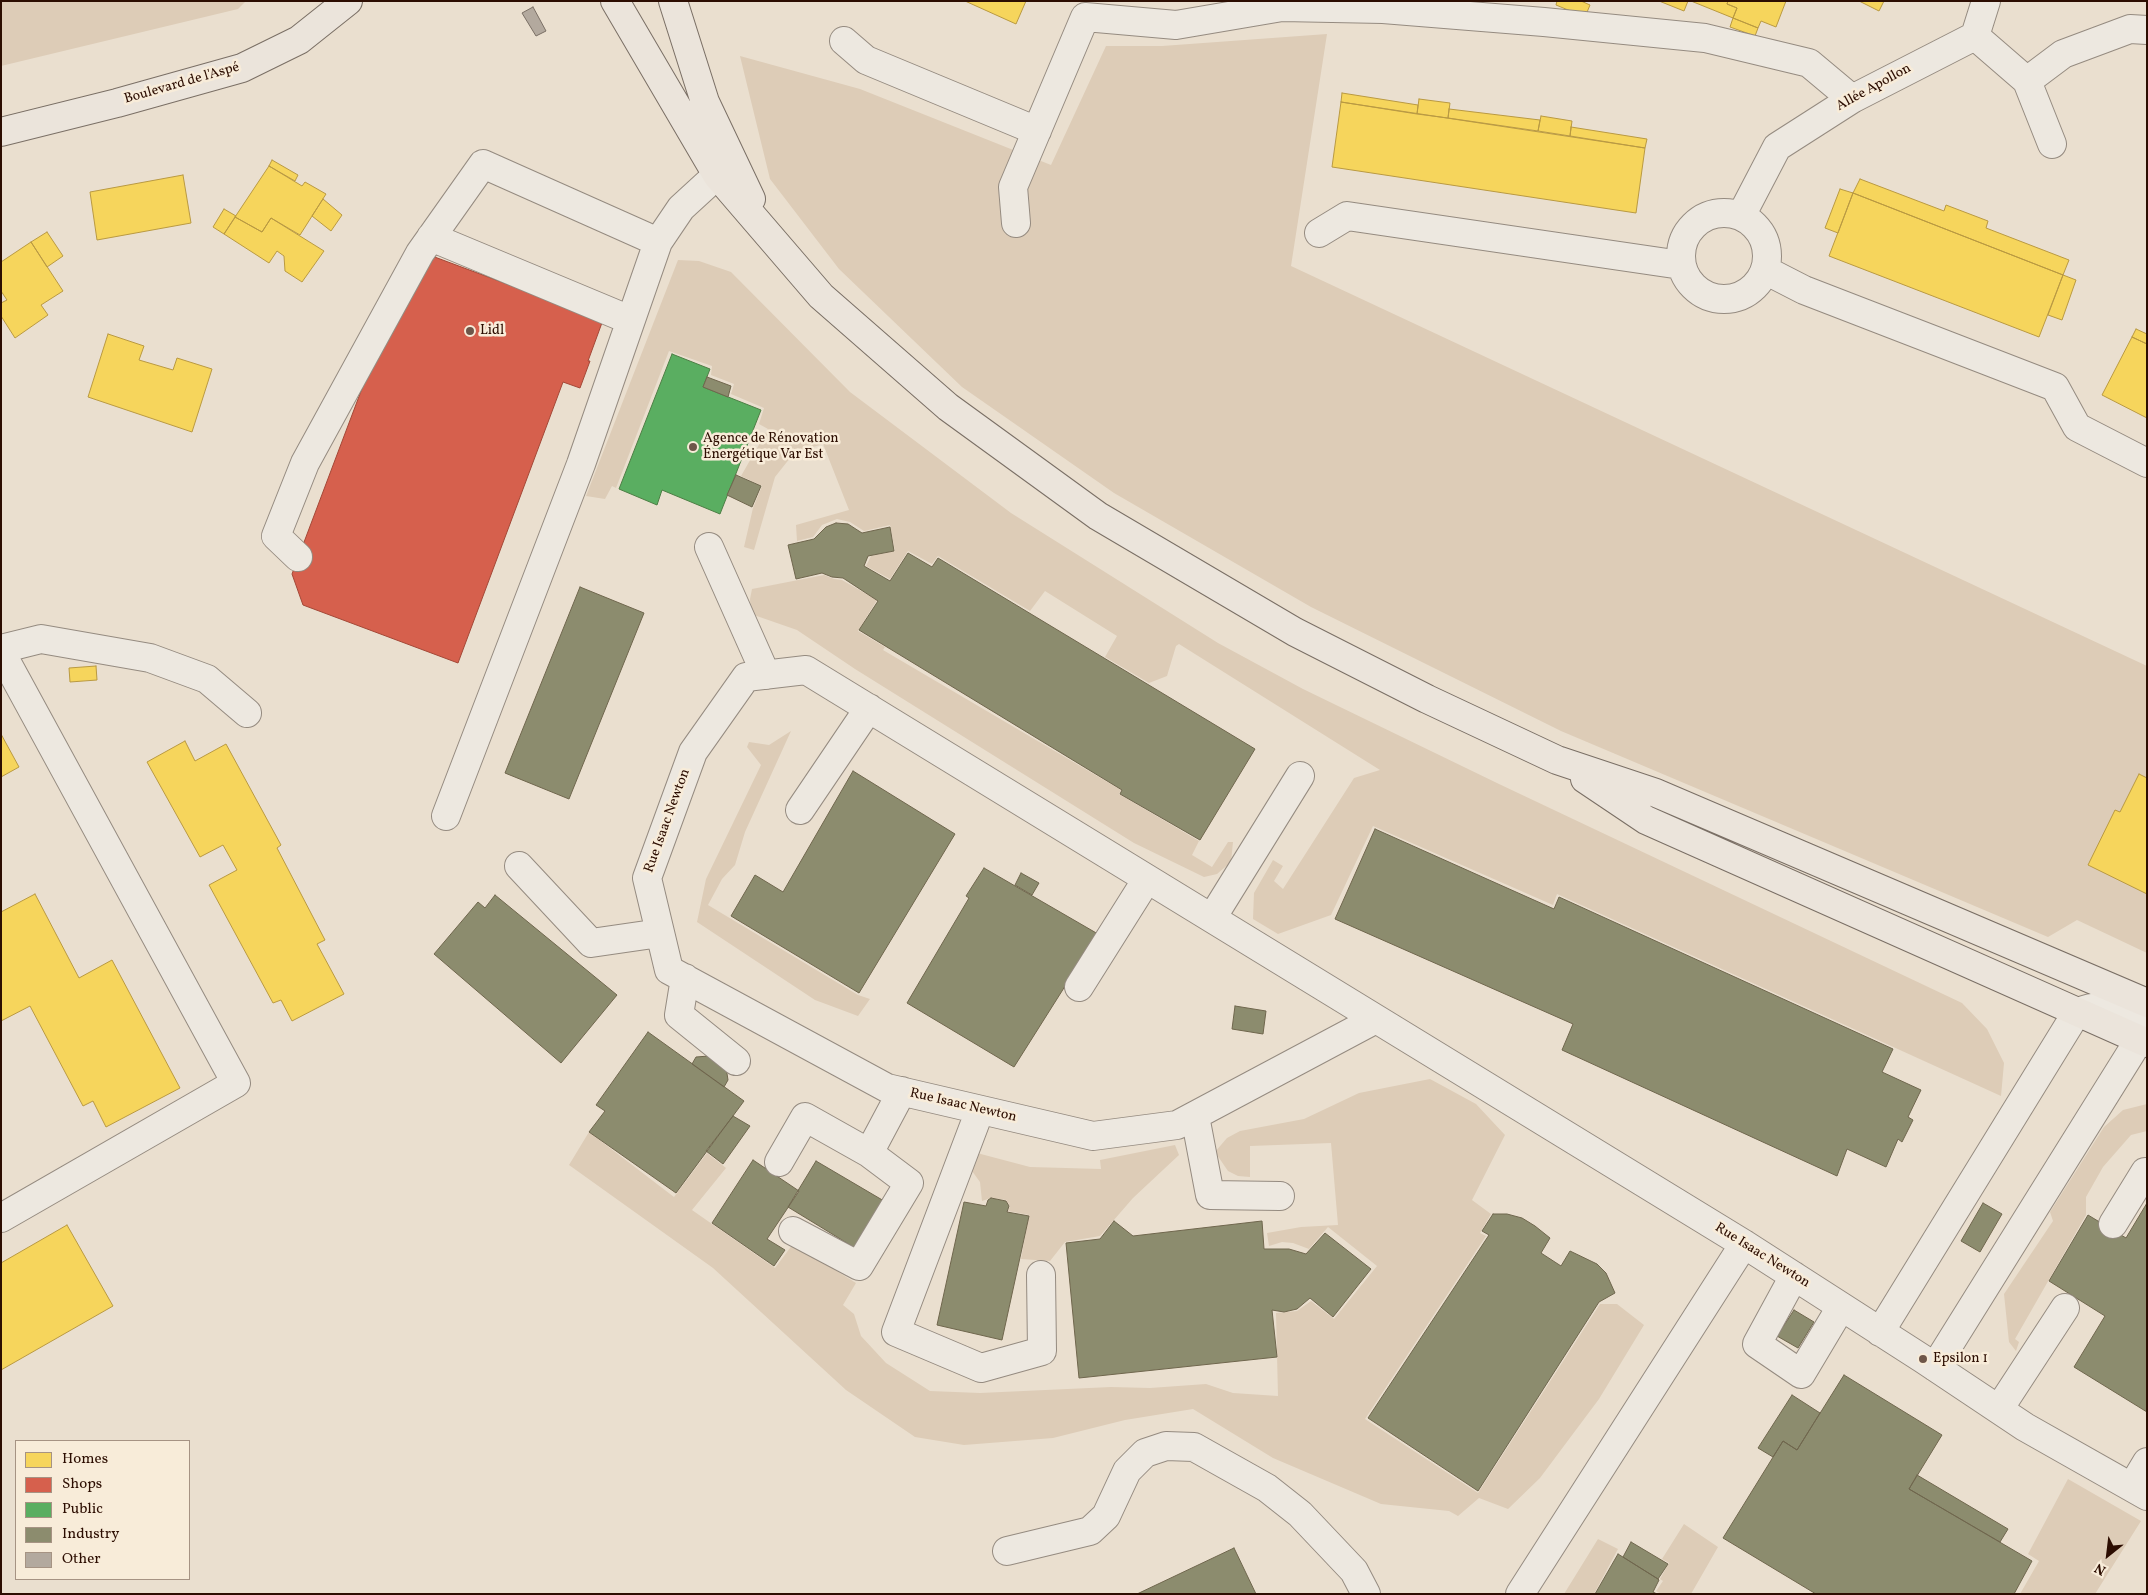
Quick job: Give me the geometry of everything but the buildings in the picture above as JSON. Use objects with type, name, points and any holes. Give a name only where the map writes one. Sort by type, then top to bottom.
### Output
[{"type":"main road","name":"Boulevard de l'Aspé","points":[[1,132],[117,103],[242,68],[298,40],[348,1]]},
{"type":"main road","points":[[614,1],[717,175],[821,296],[948,407],[1098,516],[1295,632],[1427,699],[1557,760],[1656,793],[2147,1003]]},
{"type":"main road","points":[[673,1],[705,102],[734,165],[772,238]]},
{"type":"main road","points":[[1557,760],[1646,820],[2077,1012],[2144,1034]]},
{"type":"street","points":[[1986,1],[1975,36],[2026,81],[2052,144]]},
{"type":"street","points":[[1016,223],[1013,187],[1085,16],[1176,25],[1282,7],[1382,5],[1705,38],[1810,63],[1852,98]]},
{"type":"street","points":[[2026,81],[2062,54],[2130,29],[2147,30]]},
{"type":"street","name":"Allée Apollon","points":[[1741,216],[1776,147],[1852,98],[1975,36]]},
{"type":"street","points":[[844,41],[866,60],[1037,131]]},
{"type":"street","points":[[298,557],[276,536],[305,463],[420,253],[483,164],[658,242]]},
{"type":"street","points":[[446,816],[581,464],[658,242],[680,208],[717,175]]},
{"type":"street","points":[[1725,212],[1741,216],[1754,225],[1764,238],[1768,254],[1766,270],[1759,282],[1749,292],[1736,298],[1722,300],[1708,297],[1696,290],[1686,278],[1681,265],[1680,250],[1685,236],[1695,224],[1708,215],[1725,212]]},
{"type":"street","points":[[1318,233],[1347,216],[1681,265]]},
{"type":"street","points":[[431,237],[630,320]]},
{"type":"street","points":[[1766,270],[1804,290],[2055,387],[2078,427],[2147,463]]},
{"type":"street","points":[[709,547],[766,675]]},
{"type":"street","points":[[1,1218],[236,1084],[1,650],[41,639],[150,658],[208,679],[247,713]]},
{"type":"street","name":"Rue Isaac Newton","points":[[1376,1019],[1177,1125],[1093,1136],[887,1088],[669,970],[647,878],[693,752],[746,677],[806,670],[1744,1244],[1935,1367],[2025,1428],[2139,1492]]},
{"type":"street","points":[[800,810],[869,708]]},
{"type":"street","points":[[1212,918],[1300,776]]},
{"type":"street","points":[[519,866],[591,943],[660,933]]},
{"type":"street","points":[[1079,987],[1147,879]]},
{"type":"street","points":[[685,978],[679,1015],[736,1061]]},
{"type":"street","points":[[1880,1332],[2077,1012]]},
{"type":"street","points":[[1935,1367],[2144,1034]]},
{"type":"street","points":[[869,1152],[902,1092]]},
{"type":"street","points":[[980,1110],[896,1332],[981,1368],[1042,1351],[1041,1275]]},
{"type":"street","points":[[1195,1116],[1210,1195],[1280,1196]]},
{"type":"street","points":[[779,1162],[806,1117],[869,1152],[908,1183],[859,1266],[792,1231]]},
{"type":"street","points":[[2113,1224],[2145,1172],[2147,1172]]},
{"type":"street","points":[[1520,1594],[1744,1244]]},
{"type":"street","points":[[1794,1276],[1757,1344],[1801,1374],[1841,1307]]},
{"type":"street","points":[[1999,1409],[2065,1308]]},
{"type":"street","points":[[1007,1551],[1090,1531],[1106,1516],[1128,1471],[1145,1452],[1166,1446],[1194,1447],[1267,1488],[1300,1514],[1354,1571],[1366,1594]]},
{"type":"street","points":[[2139,1492],[2147,1462]]},
{"type":"shaded area","points":[[1,1],[246,1],[238,9],[1,66]]},
{"type":"shaded area","points":[[1327,34],[1291,266],[2147,666],[2147,953],[2077,920],[2048,937],[1561,731],[1311,607],[1114,493],[962,387],[839,269],[770,179],[740,56],[860,89],[1051,165],[1106,46],[1162,46]]},
{"type":"shaded area","points":[[678,260],[699,261],[731,272],[850,392],[1011,513],[1218,643],[1303,689],[1499,784],[1962,1003],[1987,1029],[2004,1063],[2001,1096],[1557,894],[1553,905],[1373,826],[1331,915],[1278,934],[1253,919],[1254,893],[1273,860],[1283,866],[1274,881],[1283,889],[1354,778],[1380,770],[1179,644],[1176,646],[1167,676],[1149,683],[1105,657],[1117,636],[1045,591],[1030,611],[938,556],[932,564],[908,551],[890,579],[866,566],[871,556],[895,551],[890,525],[864,531],[850,522],[837,519],[822,525],[813,537],[797,541],[796,525],[849,510],[823,444],[794,453],[775,477],[754,550],[744,547],[753,508],[762,486],[741,476],[768,429],[759,424],[764,408],[731,394],[734,384],[711,375],[712,366],[669,351],[616,488],[612,486],[605,499],[586,496]]},
{"type":"shaded area","points":[[824,575],[842,580],[877,600],[858,631],[885,647],[883,650],[1121,790],[1119,794],[1199,841],[1192,855],[1212,867],[1228,842],[1233,842],[1231,862],[1217,874],[1204,877],[1134,843],[855,669],[797,630],[751,614],[750,599],[752,589]]},
{"type":"shaded area","points":[[791,731],[745,832],[735,865],[722,879],[708,905],[858,995],[870,999],[858,1016],[815,1000],[697,922],[706,879],[761,765],[747,747],[749,742],[769,745]]},
{"type":"shaded area","points":[[1430,1079],[1476,1104],[1505,1135],[1472,1200],[1491,1214],[1480,1233],[1486,1236],[1365,1419],[1478,1493],[1600,1304],[1617,1304],[1644,1325],[1599,1399],[1540,1478],[1508,1509],[1479,1498],[1458,1516],[1449,1511],[1381,1504],[1273,1458],[1193,1409],[1125,1420],[1053,1438],[964,1445],[915,1437],[846,1390],[713,1268],[569,1165],[589,1132],[674,1197],[707,1153],[726,1168],[692,1210],[775,1268],[793,1244],[856,1283],[843,1305],[854,1314],[861,1336],[886,1363],[930,1391],[980,1393],[1111,1387],[1150,1388],[1206,1384],[1233,1393],[1278,1396],[1276,1313],[1297,1311],[1311,1301],[1334,1319],[1377,1266],[1328,1227],[1309,1249],[1293,1243],[1282,1242],[1269,1246],[1267,1233],[1301,1227],[1338,1225],[1331,1143],[1250,1146],[1250,1177],[1238,1176],[1228,1171],[1215,1152],[1227,1138],[1240,1131],[1304,1119],[1359,1093]]},
{"type":"shaded area","points":[[2147,1104],[2147,1131],[2131,1135],[2103,1167],[2086,1197],[2086,1215],[2015,1339],[2019,1342],[2016,1351],[2009,1342],[2004,1294],[2053,1221],[2050,1212],[2104,1127],[2123,1110]]},
{"type":"shaded area","points":[[1175,1145],[1179,1155],[1133,1198],[1100,1236],[1065,1242],[1050,1261],[1021,1259],[1029,1215],[1008,1211],[1010,1206],[1006,1200],[991,1198],[982,1201],[980,1182],[972,1171],[977,1153],[1030,1167],[1101,1169],[1100,1160]]},
{"type":"shaded area","points":[[2068,1479],[2141,1521],[2095,1594],[2020,1594],[2039,1561],[2028,1554]]},
{"type":"shaded area","points":[[1684,1524],[1718,1547],[1691,1594],[1661,1594],[1656,1591],[1663,1581],[1660,1579],[1669,1563],[1662,1559]]},
{"type":"shaded area","points":[[1598,1539],[1618,1549],[1594,1594],[1564,1594]]},
{"type":"place","name":"Lidl","points":[[470,331]]},
{"type":"place","name":"Agence de Rénovation Énergétique Var Est","points":[[693,447]]},
{"type":"place","name":"Epsilon 1","points":[[1923,1359]]}]
